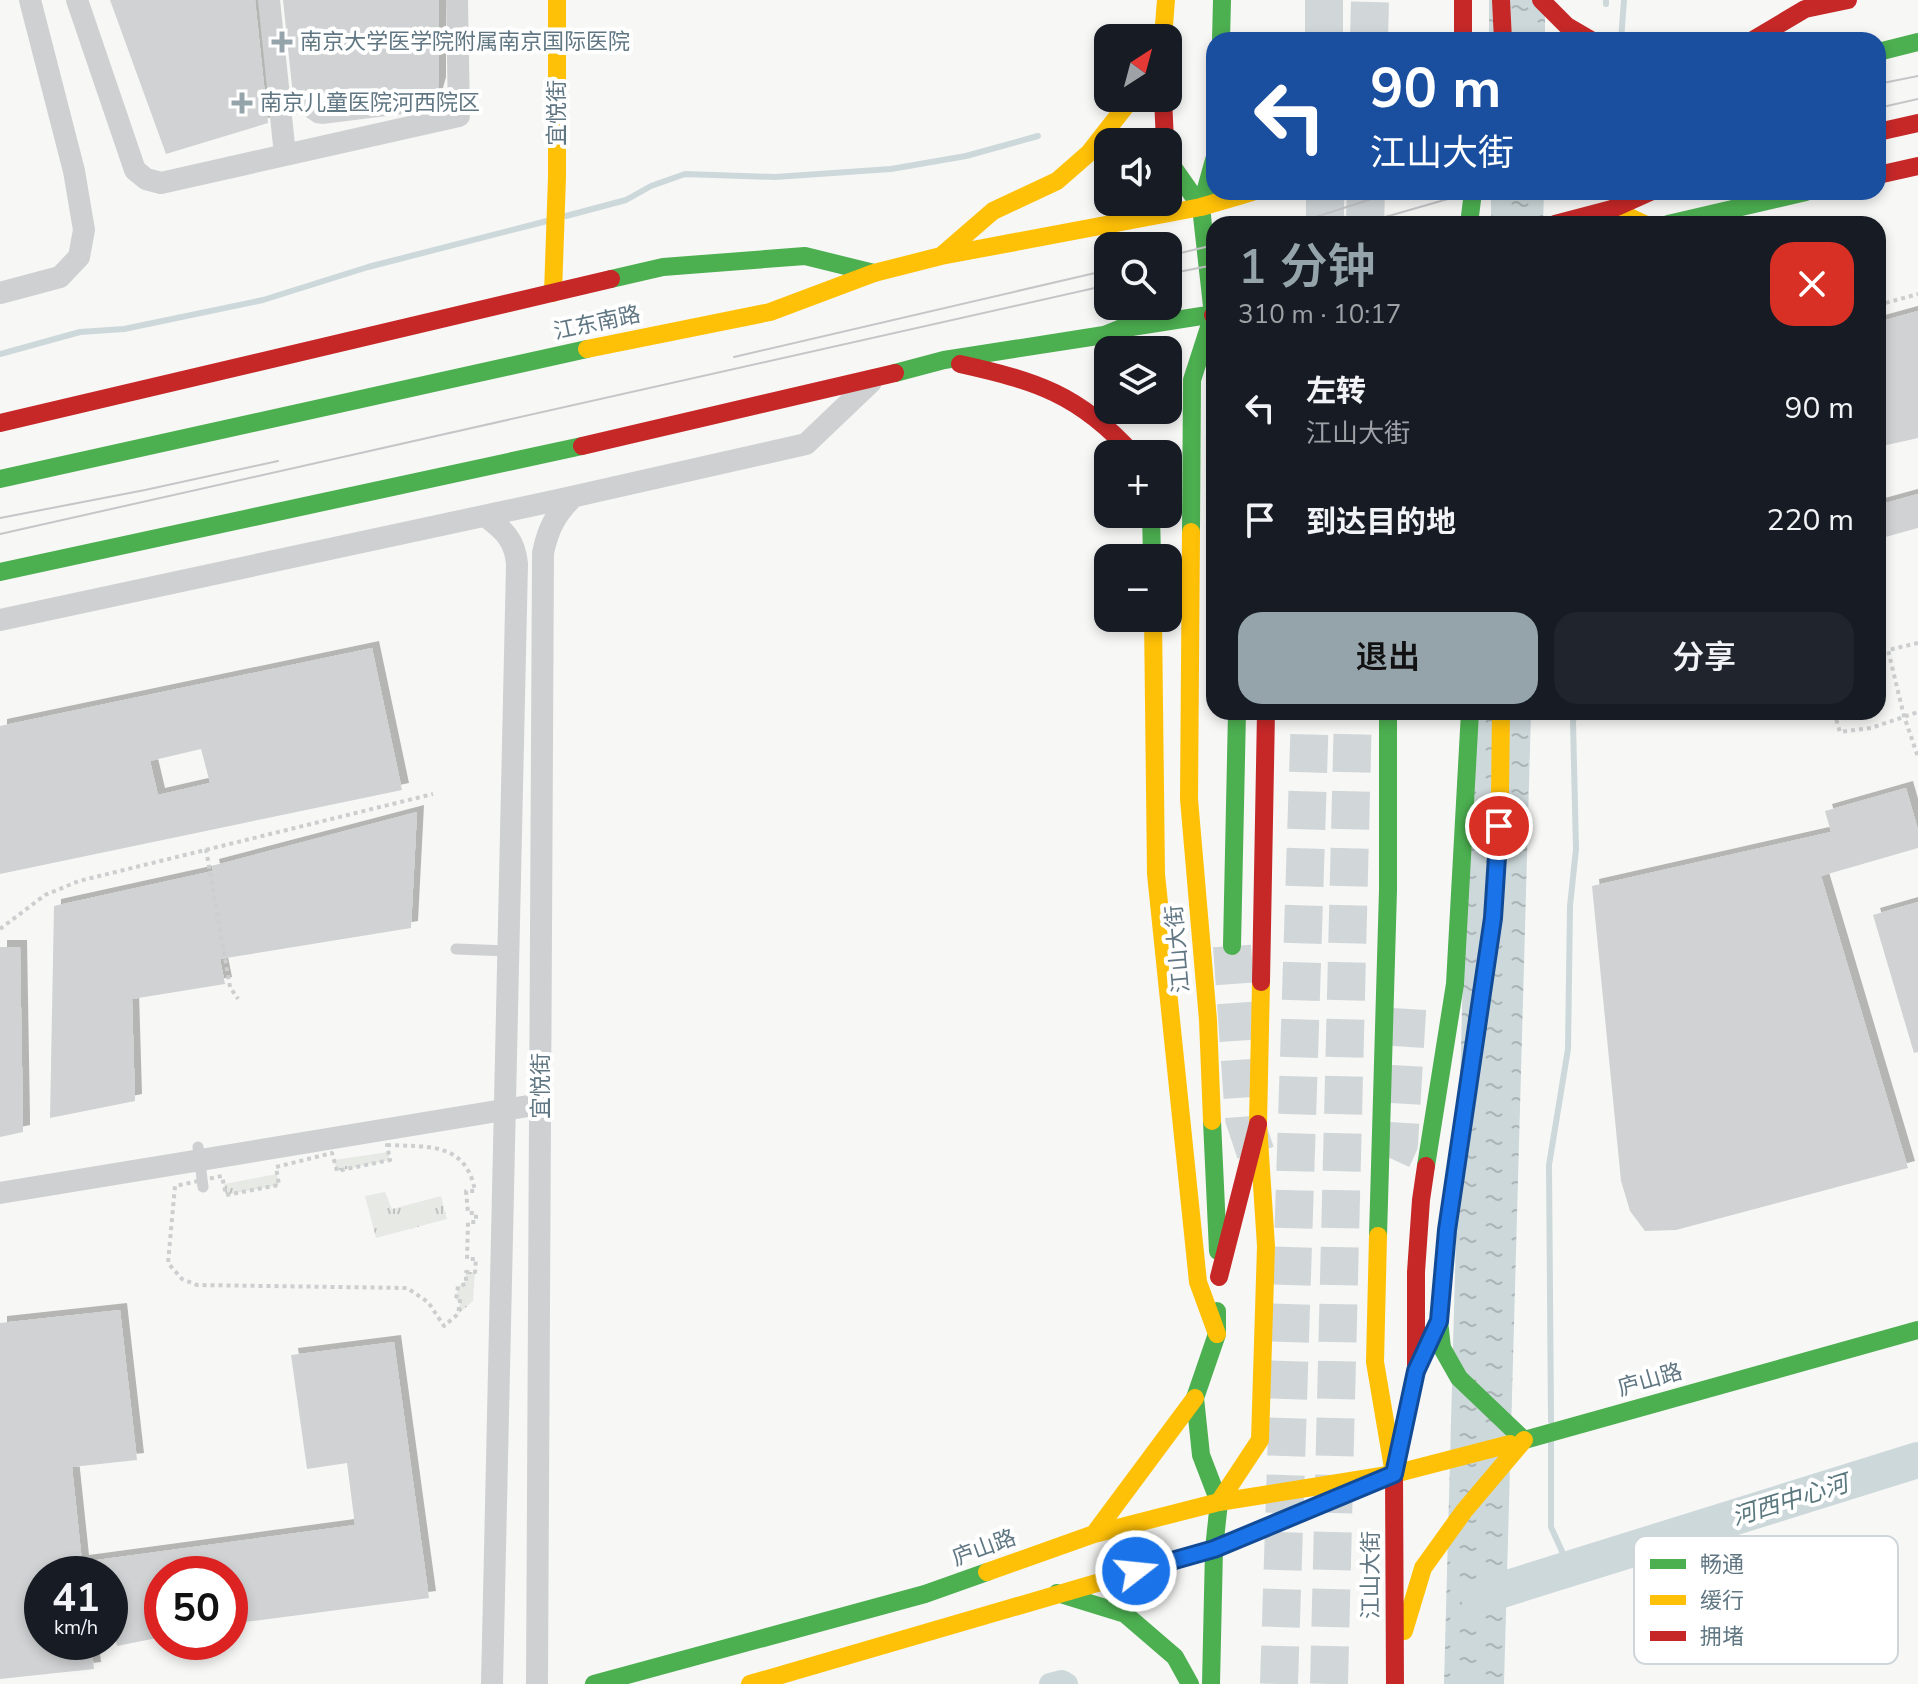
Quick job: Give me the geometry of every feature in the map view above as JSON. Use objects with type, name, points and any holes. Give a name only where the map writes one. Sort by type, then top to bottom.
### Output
[{"type":"main road","name":"宜悦街","points":[[553,293],[557,177],[557,0]]},
{"type":"main road","points":[[1164,24],[1166,0]]},
{"type":"main road","points":[[1221,32],[1222,0]]},
{"type":"main road","points":[[1463,0],[1463,32]]},
{"type":"main road","points":[[1541,0],[1577,32]]},
{"type":"main road","points":[[1766,32],[1805,9],[1848,0]]},
{"type":"main road","points":[[1503,6],[1503,32]]},
{"type":"main road","points":[[1886,50],[1918,42]]},
{"type":"main road","points":[[941,256],[993,211],[1057,181],[1089,153],[1121,112]]},
{"type":"main road","points":[[1886,130],[1918,123]]},
{"type":"main road","points":[[1886,173],[1918,166]]},
{"type":"main road","points":[[1182,180],[1201,207]]},
{"type":"main road","points":[[1201,207],[1206,189]]},
{"type":"main road","name":"江东南路","points":[[0,479],[578,351],[770,312],[874,273],[941,256],[1225,200]]},
{"type":"main road","points":[[1585,216],[1632,200]]},
{"type":"main road","points":[[1702,216],[1772,200]]},
{"type":"main road","name":"江山大街","points":[[1201,207],[1206,249]]},
{"type":"main road","points":[[1612,209],[1627,216]]},
{"type":"main road","points":[[0,423],[663,267],[805,256],[874,273]]},
{"type":"main road","points":[[0,572],[578,447],[875,379],[944,360],[1206,316]]},
{"type":"main road","name":"江山大街","points":[[1206,339],[1192,380],[1189,799],[1208,1020],[1219,1277],[1217,1334],[1195,1398],[1201,1455],[1219,1502],[1214,1549],[1211,1684]]},
{"type":"main road","points":[[944,360],[1030,381],[1078,405],[1120,440]]},
{"type":"main road","points":[[1153,632],[1156,874],[1198,1282],[1217,1334]]},
{"type":"main road","points":[[1232,946],[1237,720]]},
{"type":"main road","points":[[1219,1502],[1260,1440],[1266,1246],[1258,1124],[1266,720]]},
{"type":"main road","points":[[1388,720],[1388,890],[1375,1362],[1394,1474]]},
{"type":"main road","name":"江山大街","points":[[1395,1684],[1394,1474],[1416,1371],[1416,1272],[1421,1200],[1455,984],[1470,720]]},
{"type":"main road","name":"江山大街","points":[[1416,1371],[1439,1321],[1447,1230],[1493,918],[1501,720]]},
{"type":"main road","points":[[1219,1277],[1258,1124]]},
{"type":"main road","points":[[1395,1660],[1423,1568],[1464,1511],[1524,1440],[1459,1378],[1442,1348],[1439,1321]]},
{"type":"main road","name":"庐山路","points":[[594,1684],[925,1594],[1094,1534],[1219,1502],[1394,1474],[1918,1330]]},
{"type":"main road","points":[[1094,1534],[1195,1398]]},
{"type":"main road","name":"庐山路","points":[[750,1684],[1214,1549],[1394,1474]]},
{"type":"main road","points":[[1057,1593],[1125,1614],[1175,1657],[1190,1684]]},
{"type":"street","points":[[0,293],[60,277],[79,257],[84,230],[74,171],[30,0]]},
{"type":"street","points":[[77,0],[128,155],[135,170],[146,179],[161,183],[459,116],[457,0]]},
{"type":"street","points":[[269,0],[285,155]]},
{"type":"street","points":[[0,620],[806,444],[875,379]]},
{"type":"street","name":"宜悦街","points":[[537,1684],[543,553],[549,527],[573,497]]},
{"type":"street","name":"宜悦街","points":[[485,516],[510,538],[516,550],[517,564],[492,1684]]},
{"type":"street","points":[[0,1193],[201,1168],[540,1104]]},
{"type":"lane","points":[[456,949],[508,951]]},
{"type":"path","points":[[1886,303],[1918,294]]},
{"type":"path","points":[[1918,643],[1888,650],[1904,716],[1918,757]]},
{"type":"path","points":[[1836,720],[1840,732],[1871,728],[1918,712]]},
{"type":"path","points":[[0,929],[45,895],[66,885],[433,794]]},
{"type":"path","points":[[206,849],[230,987],[238,999]]},
{"type":"path","points":[[387,1145],[450,1152],[469,1169],[475,1191],[466,1191],[468,1213],[476,1213],[476,1222],[468,1222],[467,1259],[476,1259],[475,1272],[466,1272],[466,1284],[458,1286],[458,1314],[444,1326],[428,1302],[407,1288],[197,1285],[182,1279],[168,1263],[175,1186],[201,1168],[222,1176],[226,1195],[279,1185],[276,1167],[332,1153],[337,1171],[390,1160],[387,1145]]},
{"type":"green space","points":[[388,1152],[390,1160],[337,1171],[334,1160]]},
{"type":"green space","points":[[277,1174],[279,1185],[226,1195],[224,1184]]},
{"type":"green space","points":[[385,1192],[392,1209],[441,1196],[447,1219],[376,1238],[365,1196]]},
{"type":"green space","points":[[466,1272],[475,1272],[473,1301],[458,1314],[458,1286],[465,1284]]},
{"type":"water","points":[[1489,0],[1545,0],[1545,32],[1489,32]]},
{"type":"water","points":[[1491,200],[1544,200],[1543,216],[1491,216]]},
{"type":"water","points":[[1474,720],[1531,720],[1504,1684],[1444,1684],[1464,936]]},
{"type":"building","points":[[110,0],[255,0],[268,123],[166,154]]},
{"type":"building","points":[[283,0],[439,0],[439,84],[434,102],[427,109],[403,114],[323,124],[315,123],[300,113],[295,115]]},
{"type":"building","points":[[1918,311],[1918,438],[1886,445],[1886,320]]},
{"type":"building","points":[[1918,494],[1918,528],[1886,537],[1886,503]]},
{"type":"building","points":[[372,648],[402,790],[0,874],[0,726]],"holes":[[[201,749],[210,783],[158,795],[150,761]]]},
{"type":"building","points":[[1906,788],[1918,830],[1918,848],[1821,876],[1908,1168],[1676,1230],[1645,1231],[1630,1211],[1621,1181],[1592,886],[1831,832],[1825,811]]},
{"type":"building","points":[[417,812],[411,928],[220,959],[225,984],[132,999],[135,1101],[50,1118],[54,906],[213,871],[212,866]]},
{"type":"building","points":[[1918,902],[1918,1052],[1914,1053],[1873,915]]},
{"type":"building","points":[[0,947],[20,947],[23,1132],[0,1137]]},
{"type":"building","points":[[120,1310],[137,1460],[72,1467],[81,1556],[24,1556],[24,1660],[93,1660],[94,1669],[0,1679],[0,1323]]},
{"type":"building","points":[[394,1342],[429,1598],[248,1622],[248,1556],[144,1556],[144,1641],[128,1644],[126,1556],[355,1525],[347,1463],[307,1469],[291,1355]]},
{"type":"waterway","points":[[1622,32],[1624,0]]},
{"type":"waterway","points":[[566,216],[626,200],[651,186],[685,174],[775,177],[891,169],[966,156],[1038,136]]},
{"type":"waterway","points":[[0,354],[80,332],[124,329],[263,300],[368,267],[547,221]]},
{"type":"waterway","points":[[1551,1421],[1549,1165],[1568,1049],[1570,906],[1576,849],[1573,720]]},
{"type":"waterway","points":[[1551,1441],[1551,1527],[1570,1569]]},
{"type":"waterway","name":"河西中心河","points":[[1674,1536],[1918,1460]]},
{"type":"waterway","name":"河西中心河","points":[[1479,1597],[1634,1549]]},
{"type":"waterway","name":"河西中心河","points":[[1050,1684],[1062,1681],[1067,1684]]},
{"type":"tunnel","points":[[1324,0],[1324,32]]},
{"type":"tunnel","points":[[1369,32],[1370,0]]},
{"type":"tunnel","points":[[1325,200],[1325,216]]},
{"type":"tunnel","points":[[1365,216],[1366,200]]},
{"type":"tunnel","points":[[1323,216],[1325,205]]},
{"type":"tunnel","points":[[1279,1684],[1310,720]]},
{"type":"tunnel","points":[[1329,1684],[1353,720]]},
{"type":"tunnel","points":[[1232,946],[1244,1118],[1257,1157]]},
{"type":"tunnel","points":[[1392,1159],[1399,1144],[1408,995]]},
{"type":"tram line","points":[[1886,82],[1918,76]]},
{"type":"tram line","points":[[1886,106],[1918,99]]},
{"type":"tram line","points":[[1319,216],[1368,200]]},
{"type":"tram line","points":[[1389,216],[1444,200]]},
{"type":"tram line","points":[[1182,253],[1206,247]]},
{"type":"tram line","points":[[1182,271],[1206,267]]},
{"type":"tram line","points":[[734,357],[1094,273]]},
{"type":"tram line","points":[[0,534],[1094,288]]},
{"type":"tram line","points":[[0,518],[278,461]]},
{"type":"traffic: fast","points":[[1221,32],[1222,0]]},
{"type":"traffic: fast","points":[[1886,50],[1918,42]]},
{"type":"traffic: fast","points":[[1182,180],[1201,207],[1206,252]]},
{"type":"traffic: fast","points":[[1201,207],[1206,189]]},
{"type":"traffic: fast","points":[[1470,216],[1472,200]]},
{"type":"traffic: fast","points":[[1702,216],[1772,200]]},
{"type":"traffic: fast","points":[[611,279],[663,267],[805,256],[874,273]]},
{"type":"traffic: fast","points":[[895,373],[944,360],[1206,315]]},
{"type":"traffic: fast","points":[[1191,532],[1192,380],[1206,337]]},
{"type":"traffic: fast","points":[[0,479],[587,349]]},
{"type":"traffic: fast","points":[[0,572],[582,446]]},
{"type":"traffic: fast","points":[[1151,528],[1152,544]]},
{"type":"traffic: fast","points":[[1232,946],[1237,720]]},
{"type":"traffic: fast","points":[[1378,1236],[1388,890],[1388,720]]},
{"type":"traffic: fast","points":[[1426,1166],[1455,984],[1470,720]]},
{"type":"traffic: fast","points":[[1212,1121],[1218,1251]]},
{"type":"traffic: fast","points":[[1211,1684],[1214,1549],[1219,1502],[1201,1455],[1195,1398],[1217,1334],[1217,1311]]},
{"type":"traffic: fast","points":[[1439,1321],[1442,1348],[1459,1378],[1524,1440]]},
{"type":"traffic: fast","points":[[1510,1444],[1918,1330]]},
{"type":"traffic: fast","points":[[594,1684],[925,1594],[987,1572]]},
{"type":"traffic: fast","points":[[1057,1593],[1125,1614],[1175,1657],[1190,1684]]},
{"type":"traffic: slow","points":[[553,293],[557,177],[557,0]]},
{"type":"traffic: slow","points":[[1164,24],[1166,0]]},
{"type":"traffic: slow","points":[[941,256],[993,211],[1057,181],[1089,153],[1121,112]]},
{"type":"traffic: slow","points":[[587,349],[770,312],[874,273],[941,256],[1225,200]]},
{"type":"traffic: slow","points":[[1612,209],[1627,216]]},
{"type":"traffic: slow","points":[[1191,532],[1189,799],[1208,1020],[1212,1121]]},
{"type":"traffic: slow","points":[[1153,632],[1156,874],[1198,1282],[1217,1334]]},
{"type":"traffic: slow","points":[[1421,1358],[1439,1321],[1447,1230],[1493,918],[1501,720]]},
{"type":"traffic: slow","points":[[1219,1502],[1260,1440],[1266,1246],[1258,1124],[1261,982]]},
{"type":"traffic: slow","points":[[1378,1236],[1375,1362],[1394,1474]]},
{"type":"traffic: slow","points":[[1094,1534],[1195,1398]]},
{"type":"traffic: slow","points":[[1404,1631],[1423,1568],[1464,1511],[1524,1440]]},
{"type":"traffic: slow","points":[[987,1572],[1094,1534],[1219,1502],[1394,1474],[1510,1444]]},
{"type":"traffic: slow","points":[[750,1684],[1107,1580]]},
{"type":"traffic: jam","points":[[1463,0],[1463,32]]},
{"type":"traffic: jam","points":[[1501,0],[1503,32]]},
{"type":"traffic: jam","points":[[1541,0],[1577,32]]},
{"type":"traffic: jam","points":[[1766,32],[1805,9],[1848,0]]},
{"type":"traffic: jam","points":[[1164,112],[1164,128]]},
{"type":"traffic: jam","points":[[1886,130],[1918,123]]},
{"type":"traffic: jam","points":[[1886,173],[1918,166]]},
{"type":"traffic: jam","points":[[1585,216],[1632,200]]},
{"type":"traffic: jam","points":[[0,423],[611,279]]},
{"type":"traffic: jam","points":[[960,364],[1012,377],[1055,393],[1094,417],[1119,440]]},
{"type":"traffic: jam","points":[[582,446],[895,373]]},
{"type":"traffic: jam","points":[[1261,982],[1266,720]]},
{"type":"traffic: jam","points":[[1219,1277],[1258,1124]]},
{"type":"traffic: jam","points":[[1395,1684],[1394,1474],[1416,1371],[1416,1272],[1426,1166]]},
{"type":"traffic: jam","points":[[1107,1580],[1214,1549],[1348,1493]]},
{"type":"place","name":"南京大学医学院附属南京国际医院","points":[[282,42]]},
{"type":"place","name":"南京儿童医院河西院区","points":[[242,103]]},
{"type":"route","points":[[1136,1571],[1214,1549],[1394,1474],[1416,1371],[1439,1321],[1447,1230],[1493,918],[1499,826]]}]
